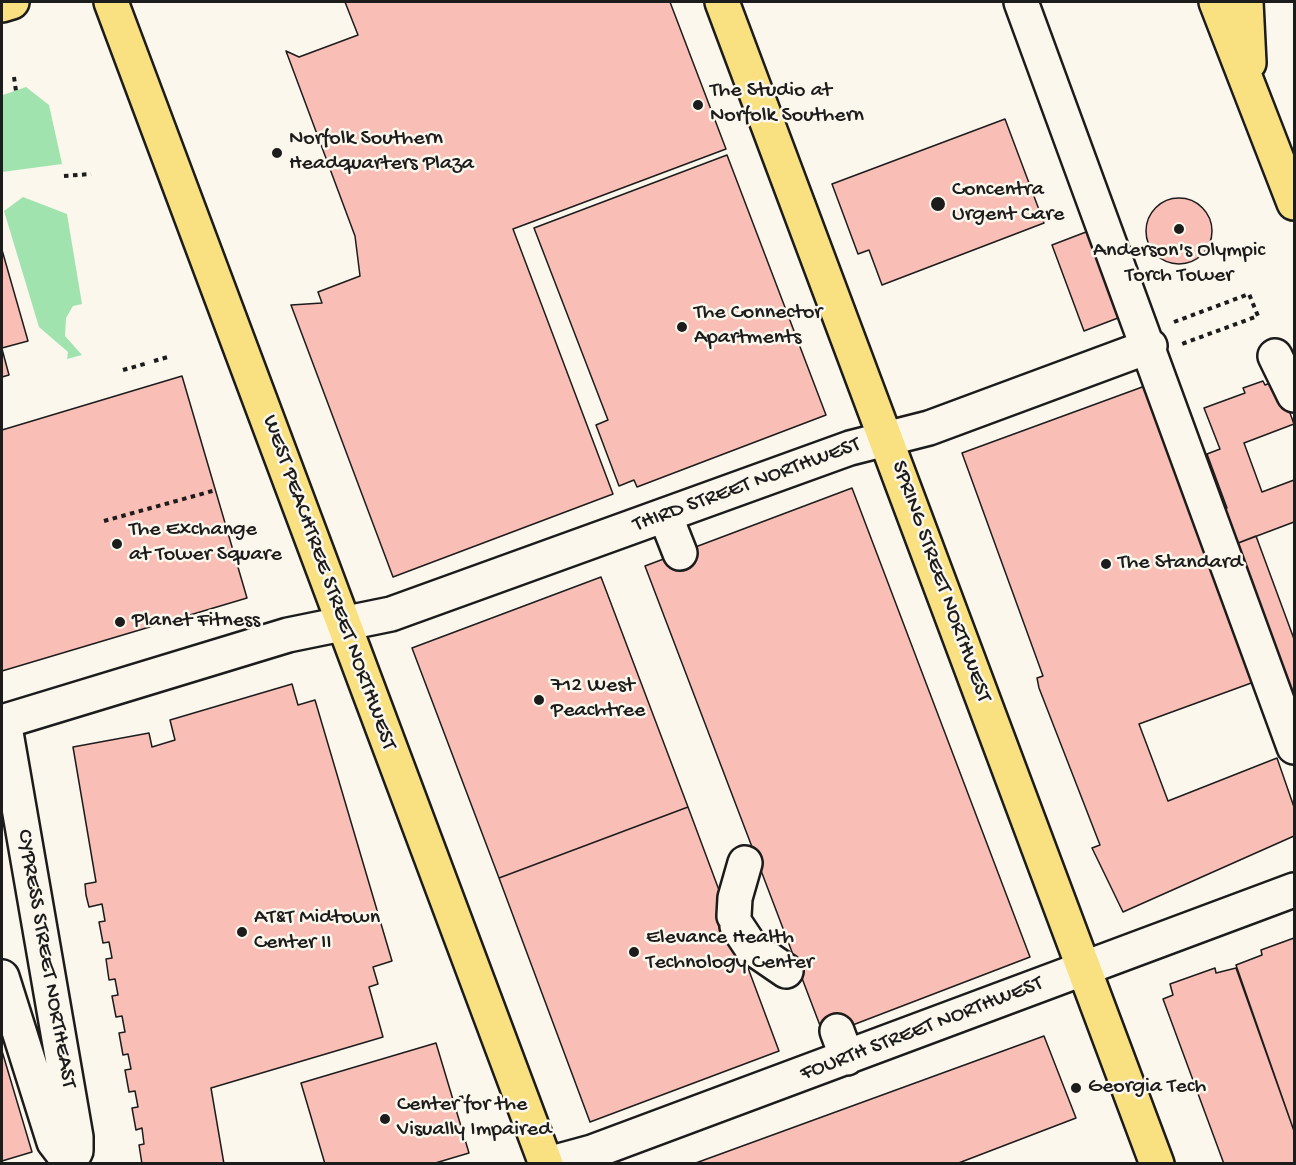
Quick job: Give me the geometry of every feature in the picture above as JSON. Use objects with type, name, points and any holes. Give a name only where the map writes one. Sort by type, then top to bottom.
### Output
[{"type":"main road","points":[[2,5],[12,2]]},
{"type":"main road","name":"WEST PEACHTREE STREET NORTHWEST","points":[[111,2],[547,1164]]},
{"type":"main road","name":"SPRING STREET NORTHWEST","points":[[722,2],[1157,1164]]},
{"type":"main road","points":[[1216,2],[1294,203]]},
{"type":"main road","points":[[1246,2],[1251,91]]},
{"type":"street","points":[[1021,2],[1163,346],[1294,747]]},
{"type":"street","name":"THIRD STREET NORTHWEST","points":[[3,721],[288,635],[391,614],[850,448],[929,428],[1163,346]]},
{"type":"street","points":[[1275,356],[1294,395]]},
{"type":"street","points":[[665,515],[680,553]]},
{"type":"street","name":"CYPRESS STREET NORTHEAST","points":[[2,977],[54,1142],[61,1155],[70,1162],[76,1151],[75,1137],[11,817],[3,721]]},
{"type":"street","points":[[745,863],[735,898],[735,921],[751,947],[786,971]]},
{"type":"street","name":"FOURTH STREET NORTHWEST","points":[[547,1164],[592,1152],[842,1044],[1085,969],[1294,890]]},
{"type":"path","points":[[14,77],[16,91]]},
{"type":"path","points":[[64,176],[91,174]]},
{"type":"path","points":[[1163,346],[1258,316],[1249,294],[1174,322]]},
{"type":"path","points":[[154,361],[168,357]]},
{"type":"path","points":[[123,370],[147,363]]},
{"type":"path","points":[[104,521],[216,490]]},
{"type":"green space","points":[[26,87],[49,105],[62,164],[2,172],[3,95]]},
{"type":"green space","points":[[23,197],[67,214],[82,304],[73,306],[66,318],[65,336],[82,355],[67,359],[68,352],[39,327],[4,211]]},
{"type":"building","points":[[345,2],[670,2],[726,149],[513,229],[613,494],[393,577],[291,305],[322,303],[318,292],[360,276],[355,236],[286,51],[299,57],[358,35]]},
{"type":"building","name":"Concentra Urgent Care","points":[[1005,119],[1044,223],[882,285],[869,250],[858,254],[832,184]]},
{"type":"building","name":"The Connector Apartments","points":[[727,155],[826,415],[637,487],[634,480],[619,486],[596,425],[608,420],[534,228]]},
{"type":"building","name":"Anderson's Olympic Torch Tower","points":[[1179,198],[1191,201],[1202,208],[1209,219],[1212,231],[1209,243],[1202,254],[1191,261],[1179,264],[1167,261],[1156,254],[1149,243],[1146,231],[1149,219],[1156,208],[1167,201]]},
{"type":"building","points":[[1099,227],[1131,313],[1084,331],[1052,245]]},
{"type":"building","points":[[2,250],[28,341],[2,348]]},
{"type":"building","points":[[2,349],[9,375],[2,377]]},
{"type":"building","name":"The Exchange at Tower Square","points":[[182,376],[247,598],[2,671],[2,430]]},
{"type":"building","points":[[1278,380],[1294,424],[1244,443],[1262,492],[1294,480],[1294,522],[1233,545],[1220,511],[1227,508],[1207,454],[1220,449],[1204,408],[1245,393],[1243,388],[1263,381],[1265,385]]},
{"type":"building","name":"The Standard","points":[[1145,386],[1254,682],[1139,724],[1168,801],[1277,758],[1294,807],[1294,836],[1123,912],[1092,848],[1100,845],[1039,688],[1037,678],[1043,676],[962,453]]},
{"type":"building","points":[[852,488],[1030,957],[824,1036],[645,566]]},
{"type":"building","points":[[1256,536],[1294,639],[1294,709],[1233,545]]},
{"type":"building","name":"712 West Peachtree","points":[[601,577],[688,807],[499,878],[412,648]]},
{"type":"building","name":"AT&T Midtown Center II","points":[[292,684],[298,705],[315,700],[392,961],[373,967],[378,984],[369,987],[383,1037],[211,1088],[224,1164],[142,1164],[139,1145],[144,1144],[142,1128],[136,1130],[132,1108],[138,1107],[135,1091],[129,1092],[125,1070],[131,1069],[128,1054],[123,1055],[119,1033],[125,1032],[122,1016],[116,1017],[112,996],[118,995],[115,979],[109,980],[106,959],[112,958],[109,942],[103,943],[99,922],[105,921],[102,904],[89,907],[86,895],[85,884],[96,882],[73,747],[149,733],[152,747],[175,740],[170,720]]},
{"type":"building","name":"Elevance Health Technology Center","points":[[688,807],[779,1051],[590,1122],[499,878]]},
{"type":"building","points":[[1294,938],[1294,1131],[1236,965],[1262,955],[1261,950]]},
{"type":"building","points":[[1215,968],[1216,973],[1236,968],[1294,1131],[1294,1164],[1224,1164],[1163,999],[1173,995],[1170,984]]},
{"type":"building","points":[[1044,1036],[1076,1118],[956,1164],[693,1164]]},
{"type":"building","name":"Center for the Visually Impaired","points":[[436,1043],[469,1153],[432,1164],[325,1164],[301,1083]]},
{"type":"building","points":[[2,1051],[32,1152],[2,1161]]},
{"type":"place","name":"The Studio at Norfolk Southern","points":[[698,105]]},
{"type":"place","name":"Norfolk Southern Headquarters Plaza","points":[[277,153]]},
{"type":"place","name":"Concentra Urgent Care","points":[[938,204]]},
{"type":"place","name":"Anderson's Olympic Torch Tower","points":[[1179,229]]},
{"type":"place","name":"The Connector Apartments","points":[[682,327]]},
{"type":"place","name":"The Exchange at Tower Square","points":[[117,544]]},
{"type":"place","name":"The Standard","points":[[1106,564]]},
{"type":"place","name":"Planet Fitness","points":[[120,622]]},
{"type":"place","name":"712 West Peachtree","points":[[539,700]]},
{"type":"place","name":"AT&T Midtown Center II","points":[[242,932]]},
{"type":"place","name":"Elevance Health Technology Center","points":[[634,952]]},
{"type":"place","name":"Georgia Tech","points":[[1076,1088]]},
{"type":"place","name":"Center for the Visually Impaired","points":[[385,1119]]}]
